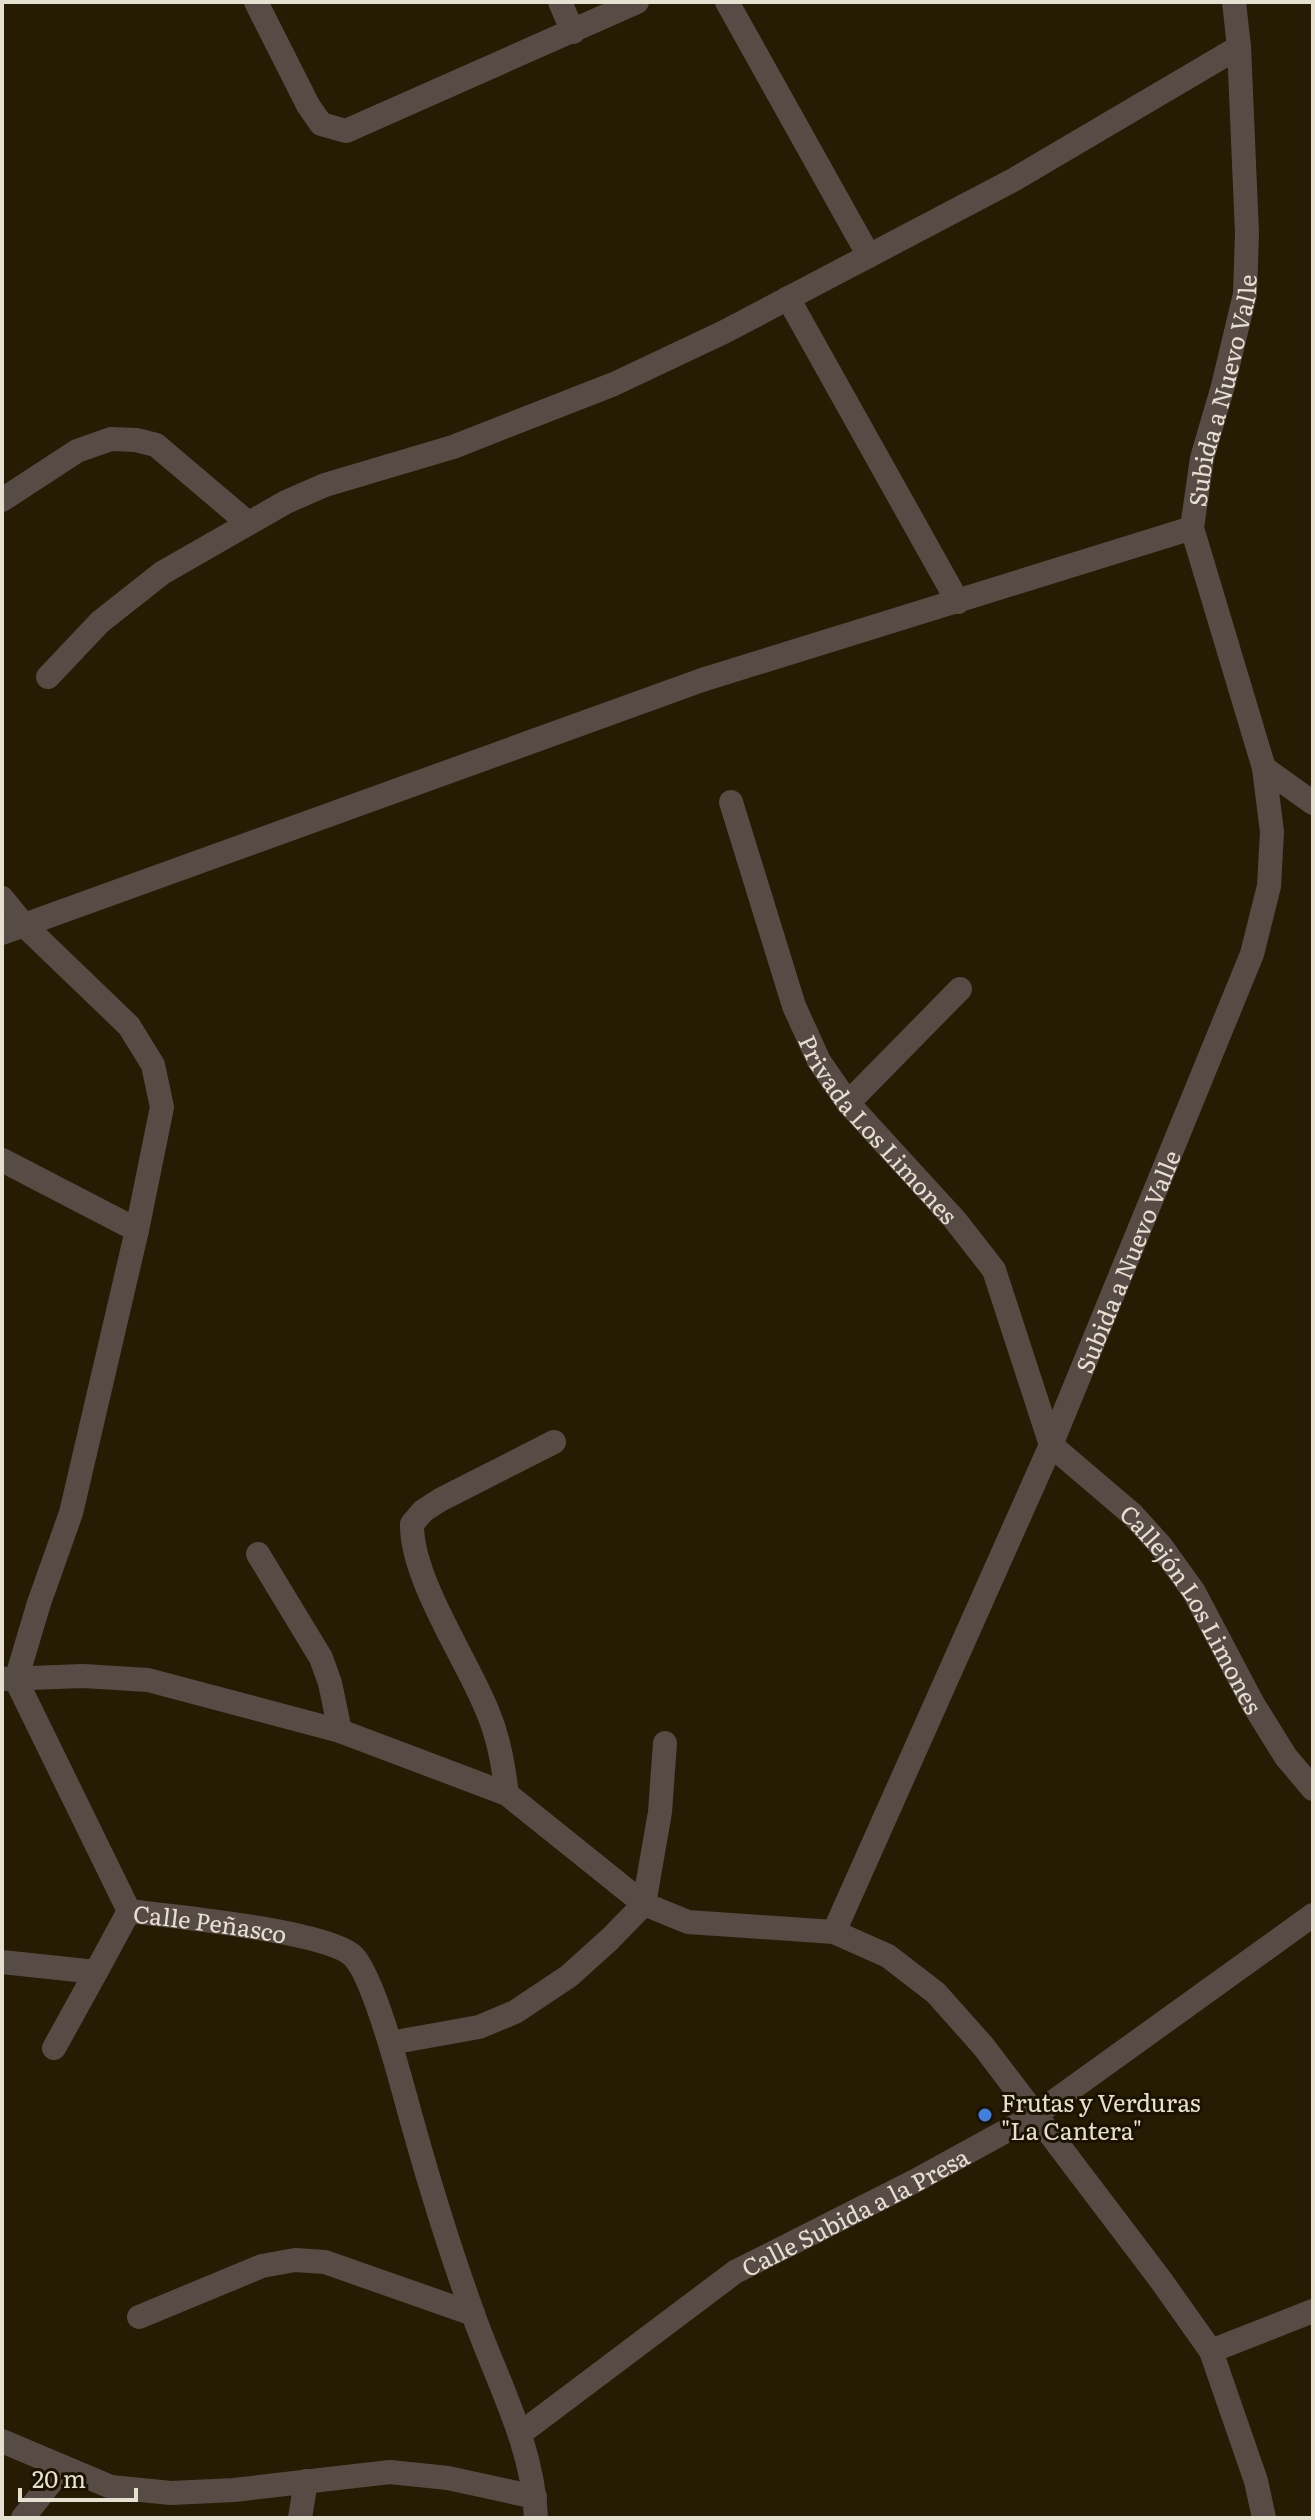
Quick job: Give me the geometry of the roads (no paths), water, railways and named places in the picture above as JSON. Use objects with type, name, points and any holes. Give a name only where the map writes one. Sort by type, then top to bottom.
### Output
[{"type":"street","points":[[256,2],[308,105],[321,124],[346,131],[637,2]]},
{"type":"street","points":[[560,2],[573,32]]},
{"type":"street","points":[[727,2],[869,256]]},
{"type":"street","name":"Subida a Nuevo Valle","points":[[834,1932],[1051,1445],[1252,954],[1269,886],[1272,832],[1264,768],[1192,528],[1202,458],[1245,294],[1247,233],[1239,47],[1234,2]]},
{"type":"street","points":[[48,677],[100,622],[130,596],[162,573],[286,502],[325,485],[453,447],[614,384],[724,332],[1015,179],[1239,47]]},
{"type":"street","points":[[788,298],[958,602]]},
{"type":"street","points":[[2,500],[77,451],[111,439],[136,440],[156,445],[248,523]]},
{"type":"street","points":[[13,929],[702,680],[1192,528]]},
{"type":"street","points":[[1264,768],[1313,803]]},
{"type":"street","name":"Privada Los Limones","points":[[731,802],[794,1006],[819,1061],[848,1103],[955,1220],[994,1270],[1051,1445]]},
{"type":"street","points":[[2,898],[13,929],[129,1026],[153,1065],[162,1107],[137,1230],[71,1513],[9,1679],[129,1911]]},
{"type":"street","points":[[848,1103],[960,989]]},
{"type":"street","points":[[2,1160],[137,1230]]},
{"type":"street","points":[[507,1794],[501,1749],[487,1709],[415,1558],[412,1524],[423,1511],[440,1500],[554,1442]]},
{"type":"street","name":"Callejón Los Limones","points":[[1051,1445],[1133,1515],[1161,1546],[1194,1592],[1277,1744],[1313,1789]]},
{"type":"street","points":[[258,1554],[321,1658],[330,1683],[340,1731]]},
{"type":"street","points":[[9,1679],[83,1676],[148,1680],[340,1731],[507,1794],[644,1904],[688,1922],[834,1932],[888,1956],[936,1993],[984,2047],[1211,2351],[1256,2481],[1264,2518]]},
{"type":"street","points":[[2,2441],[111,2487],[171,2493],[234,2490],[390,2472],[448,2478],[535,2508],[521,2433],[473,2314],[430,2187],[390,2043],[479,2027],[515,2012],[569,1976],[644,1904],[660,1812],[665,1743]]},
{"type":"street","name":"Calle Peñasco","points":[[54,2048],[129,1911],[214,1921],[318,1940],[339,1947],[354,1957],[364,1974],[390,2043]]},
{"type":"street","name":"Calle Subida a la Presa","points":[[521,2433],[735,2272],[915,2181],[1035,2115],[1313,1915]]},
{"type":"street","points":[[2,1962],[96,1972]]},
{"type":"street","points":[[139,2317],[262,2266],[295,2260],[325,2262],[473,2314]]},
{"type":"street","points":[[1211,2351],[1313,2311]]},
{"type":"street","points":[[23,2518],[62,2468]]},
{"type":"street","points":[[300,2518],[306,2481]]},
{"type":"place","name":"Frutas y Verduras \"La Cantera\"","points":[[985,2115]]}]
